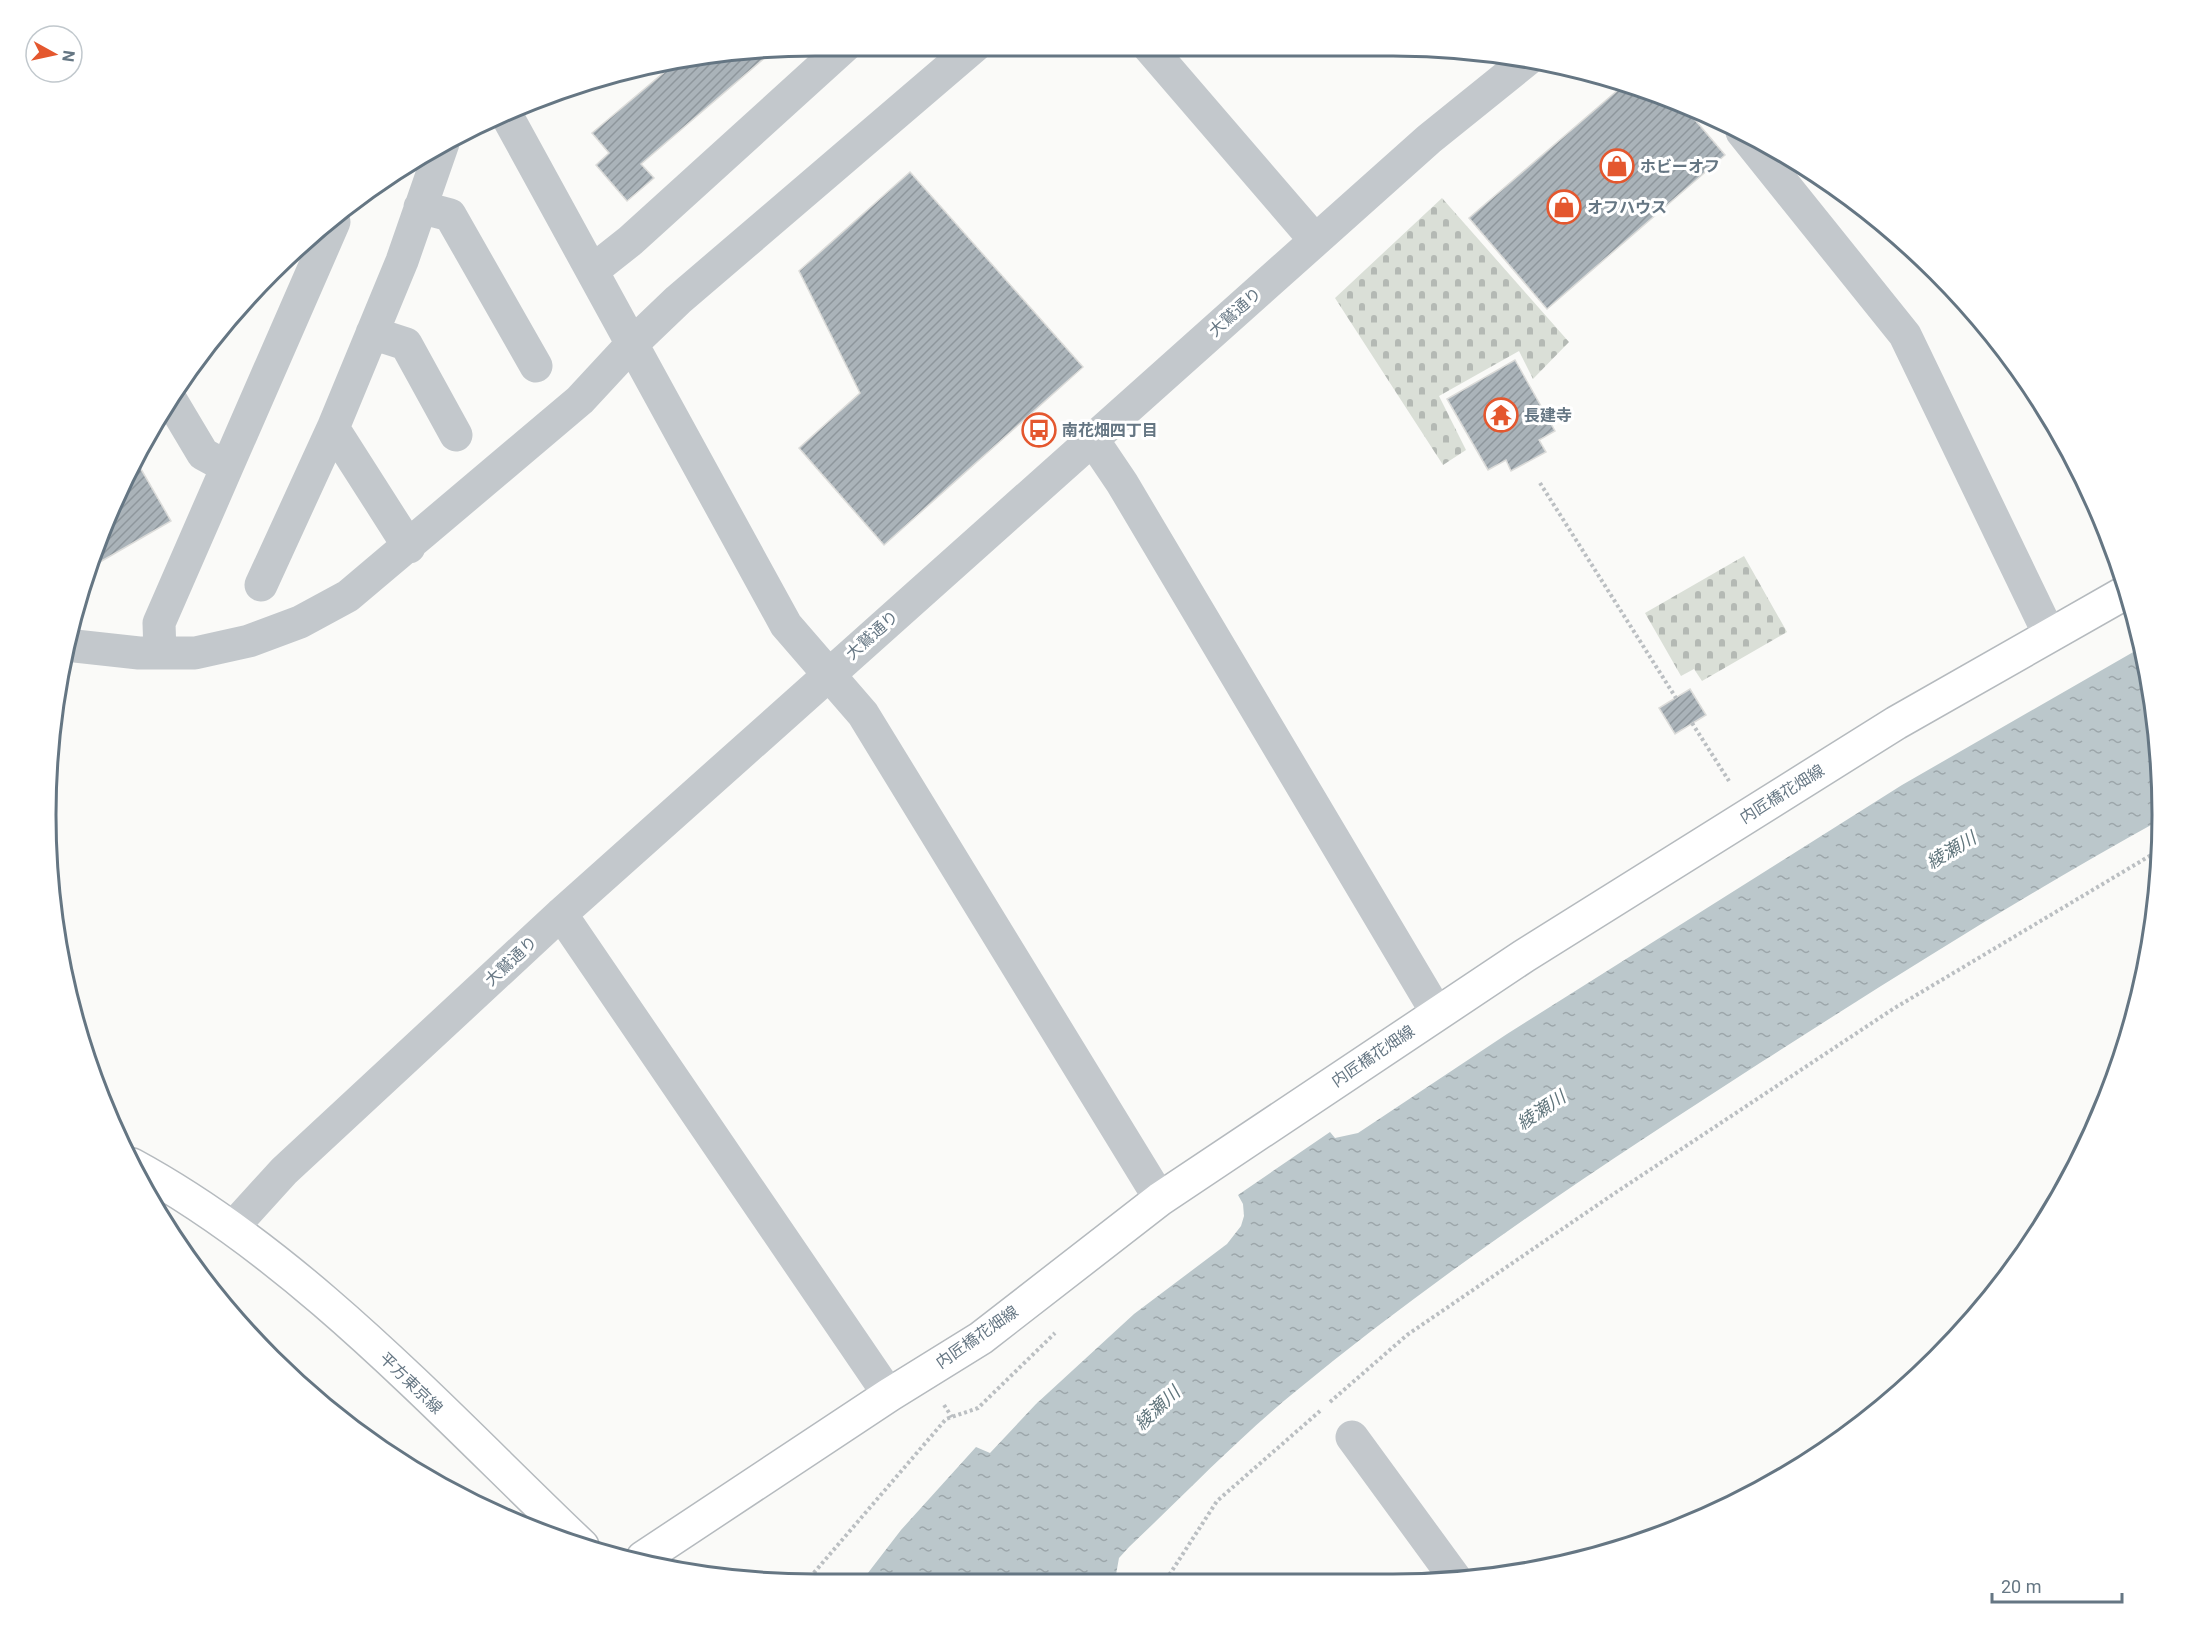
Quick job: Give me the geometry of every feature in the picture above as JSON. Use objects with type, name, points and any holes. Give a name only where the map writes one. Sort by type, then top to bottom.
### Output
[{"type":"main road","name":"内匠橋花畑線","points":[[648,1555],[889,1395],[981,1338],[1160,1198],[1437,1013],[1896,723],[2120,595]]},
{"type":"main road","name":"平方東京線","points":[[146,1172],[179,1190],[233,1227],[362,1336],[567,1531]]},
{"type":"street","points":[[592,272],[834,56]]},
{"type":"street","points":[[75,646],[160,653],[195,653],[249,642],[300,622],[348,596],[409,547],[580,400],[631,345],[678,300],[963,56]]},
{"type":"street","points":[[1157,56],[1315,240]]},
{"type":"street","name":"大鷲通り","points":[[233,1227],[284,1171],[561,914],[1429,139],[1519,66]]},
{"type":"street","points":[[509,120],[786,625],[863,714],[1160,1198]]},
{"type":"street","points":[[1754,147],[1905,336],[2049,634]]},
{"type":"street","points":[[261,585],[333,428],[372,333],[439,155]]},
{"type":"street","points":[[420,207],[450,215],[536,366]]},
{"type":"street","points":[[160,653],[159,623],[330,230]]},
{"type":"street","points":[[372,333],[406,344],[456,435]]},
{"type":"street","points":[[175,406],[203,453],[227,467]]},
{"type":"street","points":[[333,428],[409,547]]},
{"type":"street","points":[[1093,440],[1122,483],[1437,1013]]},
{"type":"street","points":[[561,914],[889,1395]]},
{"type":"street","points":[[1352,1437],[1450,1571]]},
{"type":"path","points":[[1540,483],[1676,698]]},
{"type":"path","points":[[1692,723],[1750,814]]},
{"type":"path","points":[[1170,1574],[1217,1501],[1407,1335],[1615,1192],[1893,1008],[2151,855]]},
{"type":"path","points":[[813,1574],[946,1419],[978,1408],[1060,1329]]},
{"type":"green space","points":[[1442,198],[1569,342],[1533,379],[1519,351],[1439,396],[1466,450],[1443,465],[1335,298]]},
{"type":"green space","points":[[1744,556],[1787,632],[1702,681],[1694,669],[1681,676],[1645,613]]},
{"type":"water","name":"綾瀬川","points":[[2135,651],[2146,715],[2151,765],[2152,825],[2009,907],[1812,1030],[1643,1139],[1466,1261],[1352,1346],[1253,1428],[1129,1547],[1119,1558],[1116,1574],[867,1574],[901,1530],[976,1447],[990,1453],[1036,1404],[1134,1314],[1227,1244],[1241,1226],[1244,1216],[1243,1204],[1238,1195],[1330,1132],[1335,1138],[1358,1133],[1507,1034],[1902,785]]},
{"type":"building","points":[[766,57],[641,164],[654,178],[627,201],[596,165],[609,153],[592,133],[667,70]]},
{"type":"building","points":[[1618,90],[1692,117],[1725,155],[1547,309],[1469,218]]},
{"type":"building","points":[[910,172],[1083,367],[884,545],[799,448],[860,393],[799,271]]},
{"type":"building","name":"長建寺","points":[[1515,360],[1555,431],[1539,440],[1546,452],[1511,471],[1506,460],[1488,470],[1447,399]]},
{"type":"building","points":[[140,467],[171,521],[99,562],[113,524]]},
{"type":"building","points":[[1690,689],[1706,715],[1675,734],[1659,708]]},
{"type":"place","name":"ホビーオフ","points":[[1617,166]]},
{"type":"place","name":"オフハウス","points":[[1564,207]]},
{"type":"place","name":"長建寺","points":[[1501,415]]},
{"type":"place","name":"南花畑四丁目","points":[[1039,430]]}]
